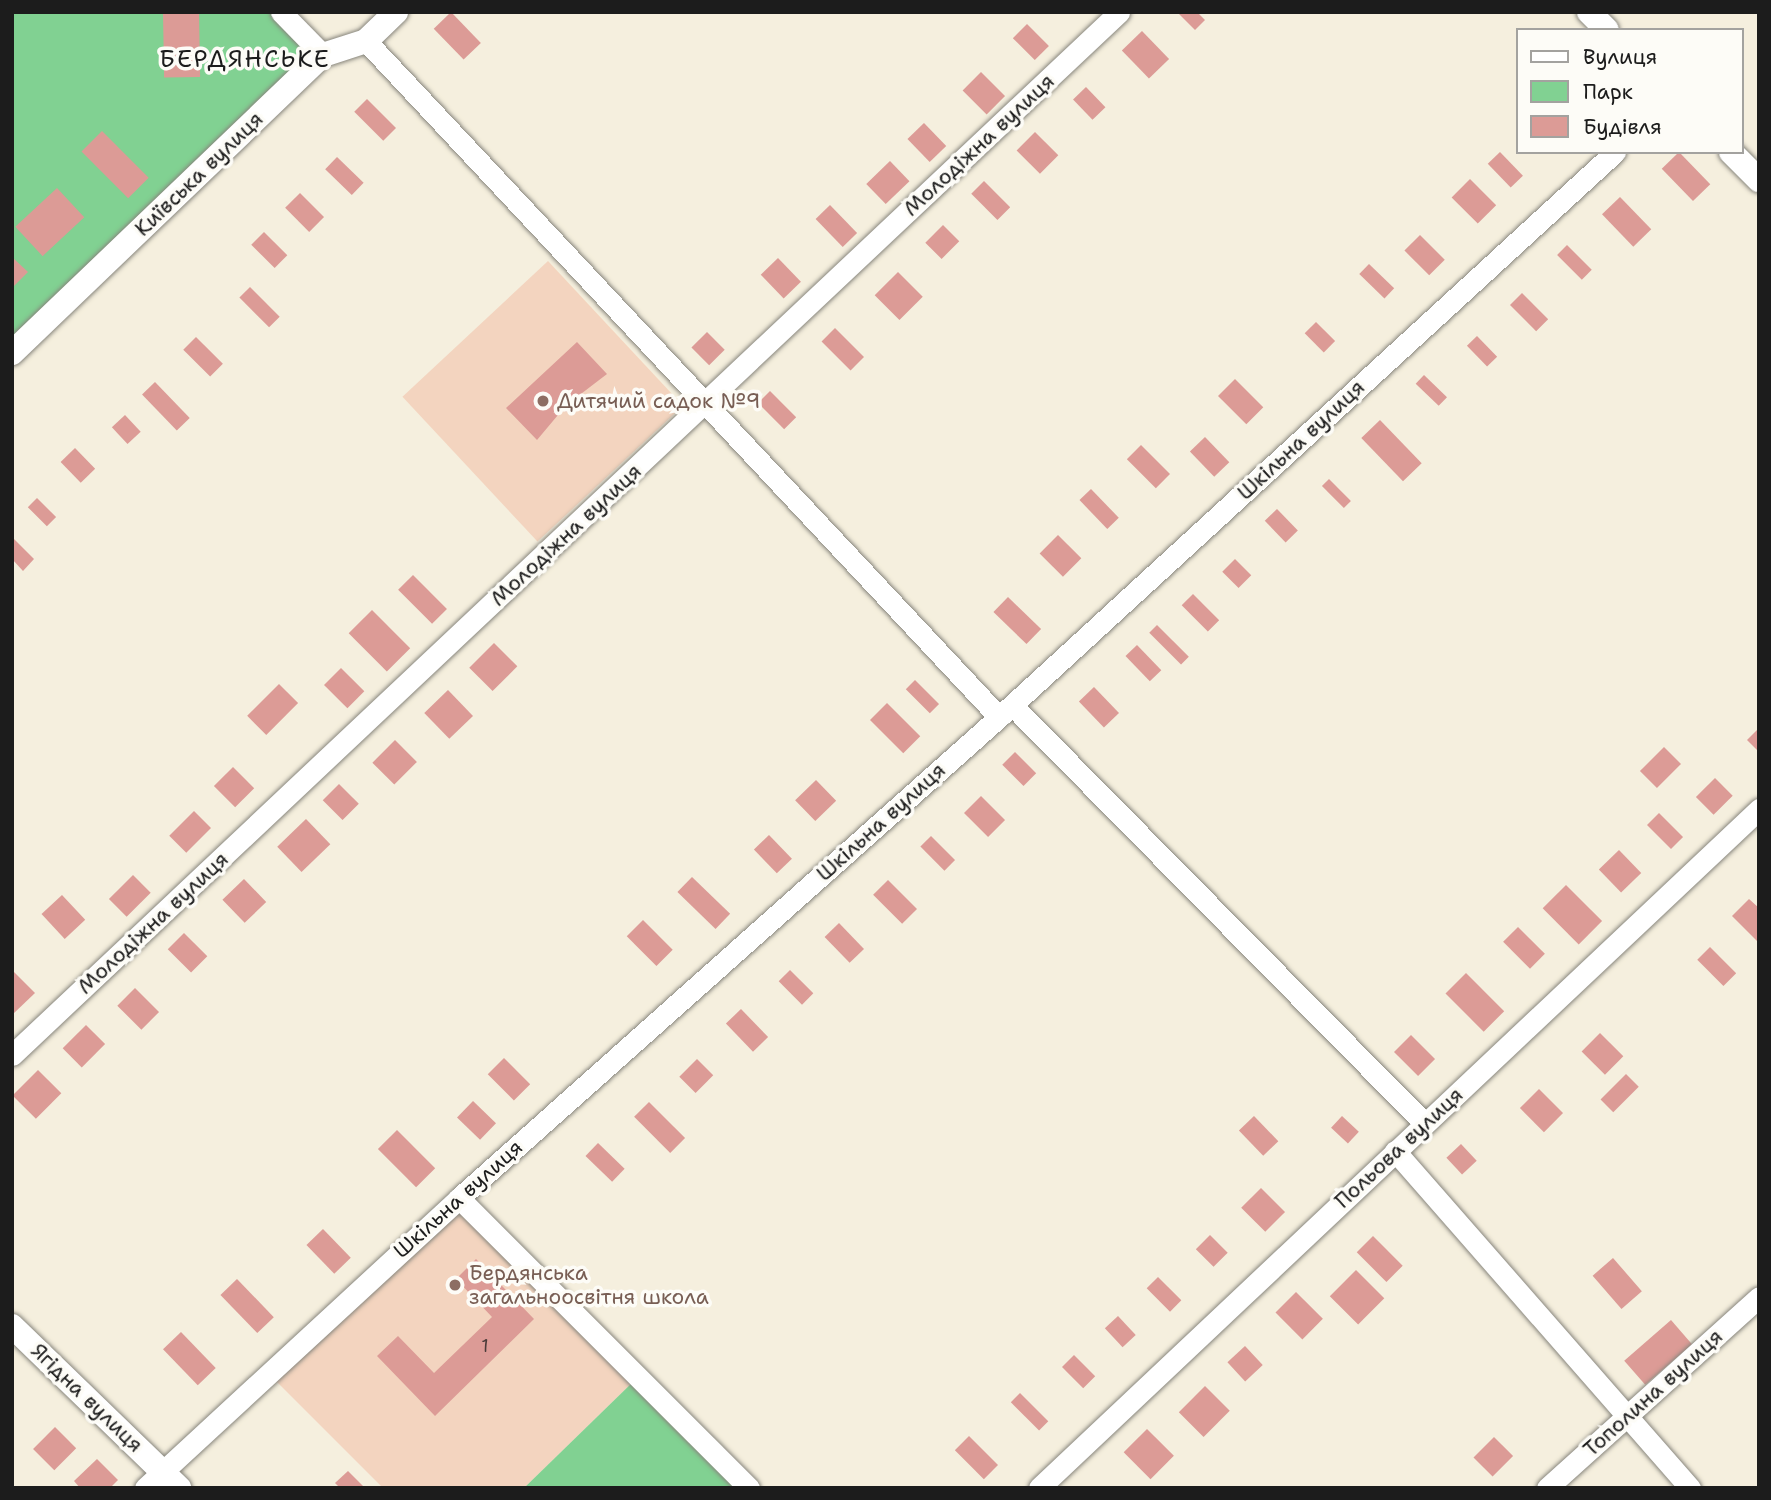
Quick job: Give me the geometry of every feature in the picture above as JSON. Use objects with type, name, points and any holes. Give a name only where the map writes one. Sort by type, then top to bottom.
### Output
[{"type":"street","points":[[281,12],[323,55]]},
{"type":"street","name":"Київська вулиця","points":[[12,353],[323,55],[366,41],[396,12]]},
{"type":"street","name":"Молодіжна вулиця","points":[[12,1055],[1119,12]]},
{"type":"street","points":[[1588,12],[1604,28]]},
{"type":"street","points":[[366,41],[705,404],[1005,711],[1425,1124]]},
{"type":"street","name":"Шкільна вулиця","points":[[162,1482],[459,1198],[1005,711],[1613,154]]},
{"type":"street","points":[[1733,154],[1759,180]]},
{"type":"street","name":"Польова вулиця","points":[[1039,1488],[1759,809]]},
{"type":"street","points":[[1395,1152],[1690,1488]]},
{"type":"street","points":[[459,1198],[749,1488]]},
{"type":"street","name":"Тополина вулиця","points":[[1547,1488],[1759,1297]]},
{"type":"street","name":"Ягідна вулиця","points":[[12,1326],[162,1482]]},
{"type":"shaded area","name":"Дитячий садок №9","points":[[548,261],[683,406],[537,542],[402,397]]},
{"type":"shaded area","name":"Бердянська загальноосвітня школа","points":[[459,1198],[638,1377],[524,1488],[383,1488],[268,1373]]},
{"type":"green space","points":[[12,12],[281,12],[323,55],[12,353]]},
{"type":"green space","points":[[638,1377],[749,1488],[524,1488]]},
{"type":"building","points":[[199,12],[200,77],[164,78],[163,13]]},
{"type":"building","points":[[451,12],[481,43],[464,60],[434,29]]},
{"type":"building","points":[[1177,12],[1197,12],[1205,20],[1195,30]]},
{"type":"building","points":[[1027,24],[1049,46],[1035,60],[1013,38]]},
{"type":"building","points":[[1142,31],[1169,59],[1149,79],[1122,50]]},
{"type":"building","points":[[981,72],[1005,96],[987,114],[963,90]]},
{"type":"building","points":[[1086,87],[1105,107],[1093,120],[1073,100]]},
{"type":"building","points":[[367,99],[396,128],[383,141],[354,112]]},
{"type":"building","points":[[924,123],[946,146],[930,162],[907,139]]},
{"type":"building","points":[[102,131],[149,178],[128,198],[81,152]]},
{"type":"building","points":[[1035,132],[1058,155],[1040,174],[1017,150]]},
{"type":"building","points":[[1500,152],[1523,176],[1511,188],[1488,164]]},
{"type":"building","points":[[1677,154],[1681,154],[1710,184],[1693,201],[1662,169]]},
{"type":"building","points":[[337,157],[364,183],[352,195],[325,169]]},
{"type":"building","points":[[890,161],[909,181],[886,204],[866,184]]},
{"type":"building","points":[[1470,179],[1496,205],[1478,224],[1452,197]]},
{"type":"building","points":[[984,181],[1010,207],[997,220],[971,194]]},
{"type":"building","points":[[57,188],[84,217],[43,256],[15,227]]},
{"type":"building","points":[[300,193],[324,217],[309,232],[285,208]]},
{"type":"building","points":[[1620,197],[1651,229],[1633,247],[1602,214]]},
{"type":"building","points":[[830,205],[857,233],[843,247],[816,219]]},
{"type":"building","points":[[943,225],[959,241],[942,259],[925,243]]},
{"type":"building","points":[[264,232],[287,255],[275,268],[251,245]]},
{"type":"building","points":[[1420,235],[1445,260],[1429,275],[1404,251]]},
{"type":"building","points":[[1567,245],[1592,270],[1582,280],[1557,255]]},
{"type":"building","points":[[12,257],[28,272],[12,288]]},
{"type":"building","points":[[778,258],[801,282],[784,298],[761,275]]},
{"type":"building","points":[[1369,264],[1394,288],[1384,298],[1359,274]]},
{"type":"building","points":[[898,272],[923,297],[899,320],[875,295]]},
{"type":"building","points":[[250,287],[280,317],[269,327],[239,298]]},
{"type":"building","points":[[1522,293],[1548,319],[1536,331],[1510,305]]},
{"type":"building","points":[[1316,322],[1335,341],[1324,352],[1305,333]]},
{"type":"building","points":[[835,328],[864,357],[851,370],[822,341]]},
{"type":"building","points":[[707,332],[725,350],[709,365],[691,348]]},
{"type":"building","points":[[1477,336],[1497,357],[1487,367],[1467,346]]},
{"type":"building","points":[[196,337],[223,364],[210,377],[183,350]]},
{"type":"building","points":[[577,342],[607,374],[573,400],[576,403],[566,412],[563,409],[537,440],[506,408]]},
{"type":"building","points":[[1424,375],[1447,397],[1439,406],[1416,384]]},
{"type":"building","points":[[1235,379],[1263,407],[1246,424],[1218,396]]},
{"type":"building","points":[[155,382],[190,418],[177,430],[142,395]]},
{"type":"building","points":[[770,391],[796,417],[784,429],[758,403]]},
{"type":"building","points":[[125,415],[141,432],[128,444],[112,427]]},
{"type":"building","points":[[1380,420],[1422,463],[1403,481],[1361,438]]},
{"type":"building","points":[[1205,437],[1229,462],[1214,477],[1190,452]]},
{"type":"building","points":[[1141,445],[1170,474],[1156,488],[1127,459]]},
{"type":"building","points":[[75,448],[95,469],[81,483],[61,462]]},
{"type":"building","points":[[1329,479],[1351,501],[1344,508],[1322,486]]},
{"type":"building","points":[[1091,489],[1119,518],[1107,529],[1079,500]]},
{"type":"building","points":[[37,498],[56,517],[47,526],[28,507]]},
{"type":"building","points":[[1277,509],[1298,531],[1286,542],[1265,521]]},
{"type":"building","points":[[1058,535],[1081,558],[1063,577],[1040,553]]},
{"type":"building","points":[[12,537],[34,559],[23,571],[12,559]]},
{"type":"building","points":[[1235,559],[1251,575],[1239,588],[1222,572]]},
{"type":"building","points":[[413,575],[447,609],[432,624],[398,590]]},
{"type":"building","points":[[1193,594],[1219,620],[1208,631],[1182,605]]},
{"type":"building","points":[[1008,597],[1041,629],[1027,644],[993,612]]},
{"type":"building","points":[[372,610],[410,648],[387,672],[349,633]]},
{"type":"building","points":[[1157,625],[1189,657],[1181,665],[1149,633]]},
{"type":"building","points":[[494,643],[517,666],[493,691],[469,668]]},
{"type":"building","points":[[1137,645],[1161,670],[1150,681],[1125,656]]},
{"type":"building","points":[[341,668],[364,691],[347,708],[324,685]]},
{"type":"building","points":[[915,680],[939,704],[930,713],[906,689]]},
{"type":"building","points":[[279,684],[298,703],[266,735],[247,716]]},
{"type":"building","points":[[1094,687],[1119,713],[1104,727],[1079,702]]},
{"type":"building","points":[[448,690],[473,716],[449,739],[424,713]]},
{"type":"building","points":[[887,703],[920,736],[903,753],[870,720]]},
{"type":"building","points":[[1759,728],[1759,752],[1747,740]]},
{"type":"building","points":[[395,740],[417,762],[394,785],[372,763]]},
{"type":"building","points":[[1664,747],[1681,764],[1657,788],[1640,771]]},
{"type":"building","points":[[1015,752],[1036,773],[1023,786],[1002,765]]},
{"type":"building","points":[[233,767],[254,788],[235,807],[214,786]]},
{"type":"building","points":[[1715,778],[1733,796],[1714,815],[1696,797]]},
{"type":"building","points":[[816,780],[836,801],[815,821],[795,800]]},
{"type":"building","points":[[339,784],[359,804],[343,820],[323,800]]},
{"type":"building","points":[[981,796],[1005,820],[988,837],[964,813]]},
{"type":"building","points":[[194,811],[211,828],[186,853],[169,836]]},
{"type":"building","points":[[1659,813],[1683,837],[1671,849],[1647,825]]},
{"type":"building","points":[[306,819],[330,844],[302,872],[277,847]]},
{"type":"building","points":[[769,835],[792,859],[777,873],[754,850]]},
{"type":"building","points":[[931,836],[955,860],[944,871],[920,847]]},
{"type":"building","points":[[1619,850],[1641,873],[1621,892],[1599,869]]},
{"type":"building","points":[[133,875],[151,893],[127,917],[109,899]]},
{"type":"building","points":[[692,877],[730,914],[716,929],[677,892]]},
{"type":"building","points":[[244,879],[266,902],[245,923],[222,900]]},
{"type":"building","points":[[888,880],[917,909],[902,924],[873,895]]},
{"type":"building","points":[[1566,885],[1602,921],[1579,944],[1543,908]]},
{"type":"building","points":[[62,895],[85,920],[65,939],[42,914]]},
{"type":"building","points":[[1749,899],[1759,908],[1759,943],[1732,916]]},
{"type":"building","points":[[643,920],[673,950],[656,966],[627,936]]},
{"type":"building","points":[[839,923],[864,949],[850,963],[825,937]]},
{"type":"building","points":[[1518,927],[1545,954],[1530,969],[1503,942]]},
{"type":"building","points":[[184,933],[207,956],[191,973],[168,949]]},
{"type":"building","points":[[1710,947],[1736,973],[1723,986],[1697,960]]},
{"type":"building","points":[[12,970],[35,993],[12,1015]]},
{"type":"building","points":[[790,970],[813,993],[802,1005],[779,981]]},
{"type":"building","points":[[1466,973],[1504,1011],[1484,1032],[1445,994]]},
{"type":"building","points":[[135,988],[159,1012],[141,1030],[117,1006]]},
{"type":"building","points":[[741,1009],[768,1037],[753,1052],[726,1024]]},
{"type":"building","points":[[86,1025],[105,1044],[82,1067],[63,1048]]},
{"type":"building","points":[[1600,1033],[1623,1056],[1605,1075],[1582,1051]]},
{"type":"building","points":[[1411,1035],[1435,1059],[1418,1076],[1394,1052]]},
{"type":"building","points":[[504,1058],[530,1084],[514,1100],[488,1074]]},
{"type":"building","points":[[697,1059],[713,1075],[696,1093],[679,1077]]},
{"type":"building","points":[[38,1070],[61,1093],[36,1119],[13,1095]]},
{"type":"building","points":[[1626,1074],[1639,1087],[1613,1112],[1601,1099]]},
{"type":"building","points":[[1539,1089],[1563,1113],[1544,1132],[1520,1108]]},
{"type":"building","points":[[473,1101],[496,1123],[480,1140],[457,1118]]},
{"type":"building","points":[[649,1102],[685,1138],[670,1153],[634,1117]]},
{"type":"building","points":[[1254,1116],[1278,1141],[1263,1156],[1239,1131]]},
{"type":"building","points":[[1342,1116],[1359,1132],[1348,1143],[1331,1128]]},
{"type":"building","points":[[397,1130],[435,1168],[416,1187],[378,1149]]},
{"type":"building","points":[[598,1143],[625,1169],[612,1182],[585,1156]]},
{"type":"building","points":[[1461,1144],[1477,1161],[1462,1174],[1446,1158]]},
{"type":"building","points":[[1261,1188],[1285,1212],[1265,1232],[1241,1208]]},
{"type":"building","points":[[323,1229],[351,1258],[334,1274],[306,1245]]},
{"type":"building","points":[[1210,1235],[1228,1253],[1214,1267],[1196,1249]]},
{"type":"building","points":[[1373,1236],[1403,1266],[1386,1282],[1357,1252]]},
{"type":"building","points":[[1613,1258],[1642,1291],[1621,1309],[1593,1276]]},
{"type":"building","points":[[476,1259],[534,1319],[435,1416],[377,1356],[398,1336],[434,1373],[492,1317],[456,1279]]},
{"type":"building","points":[[1356,1270],[1384,1298],[1358,1324],[1330,1296]]},
{"type":"building","points":[[1158,1277],[1181,1300],[1170,1312],[1147,1288]]},
{"type":"building","points":[[237,1279],[274,1317],[257,1333],[220,1295]]},
{"type":"building","points":[[1296,1292],[1323,1319],[1302,1339],[1275,1313]]},
{"type":"building","points":[[1118,1316],[1136,1335],[1123,1347],[1105,1328]]},
{"type":"building","points":[[1671,1320],[1692,1344],[1645,1385],[1624,1361]]},
{"type":"building","points":[[181,1332],[216,1368],[198,1385],[163,1349]]},
{"type":"building","points":[[1245,1346],[1263,1365],[1245,1381],[1227,1362]]},
{"type":"building","points":[[1074,1355],[1095,1376],[1083,1388],[1062,1367]]},
{"type":"building","points":[[1205,1386],[1230,1411],[1204,1437],[1179,1412]]},
{"type":"building","points":[[1020,1393],[1048,1421],[1039,1430],[1011,1402]]},
{"type":"building","points":[[55,1427],[76,1448],[54,1470],[33,1449]]},
{"type":"building","points":[[1147,1429],[1174,1456],[1151,1479],[1124,1452]]},
{"type":"building","points":[[969,1436],[998,1465],[984,1479],[955,1450]]},
{"type":"building","points":[[1494,1437],[1513,1456],[1493,1477],[1473,1458]]},
{"type":"building","points":[[97,1459],[118,1480],[110,1488],[80,1488],[74,1481]]},
{"type":"building","points":[[348,1471],[365,1488],[340,1488],[335,1483]]},
{"type":"place","name":"Дитячий садок №9","points":[[543,401]]},
{"type":"place","name":"Бердянська загальноосвітня школа","points":[[455,1285]]},
{"type":"district","name":"БЕРДЯНСЬКЕ","points":[[245,60]]}]
